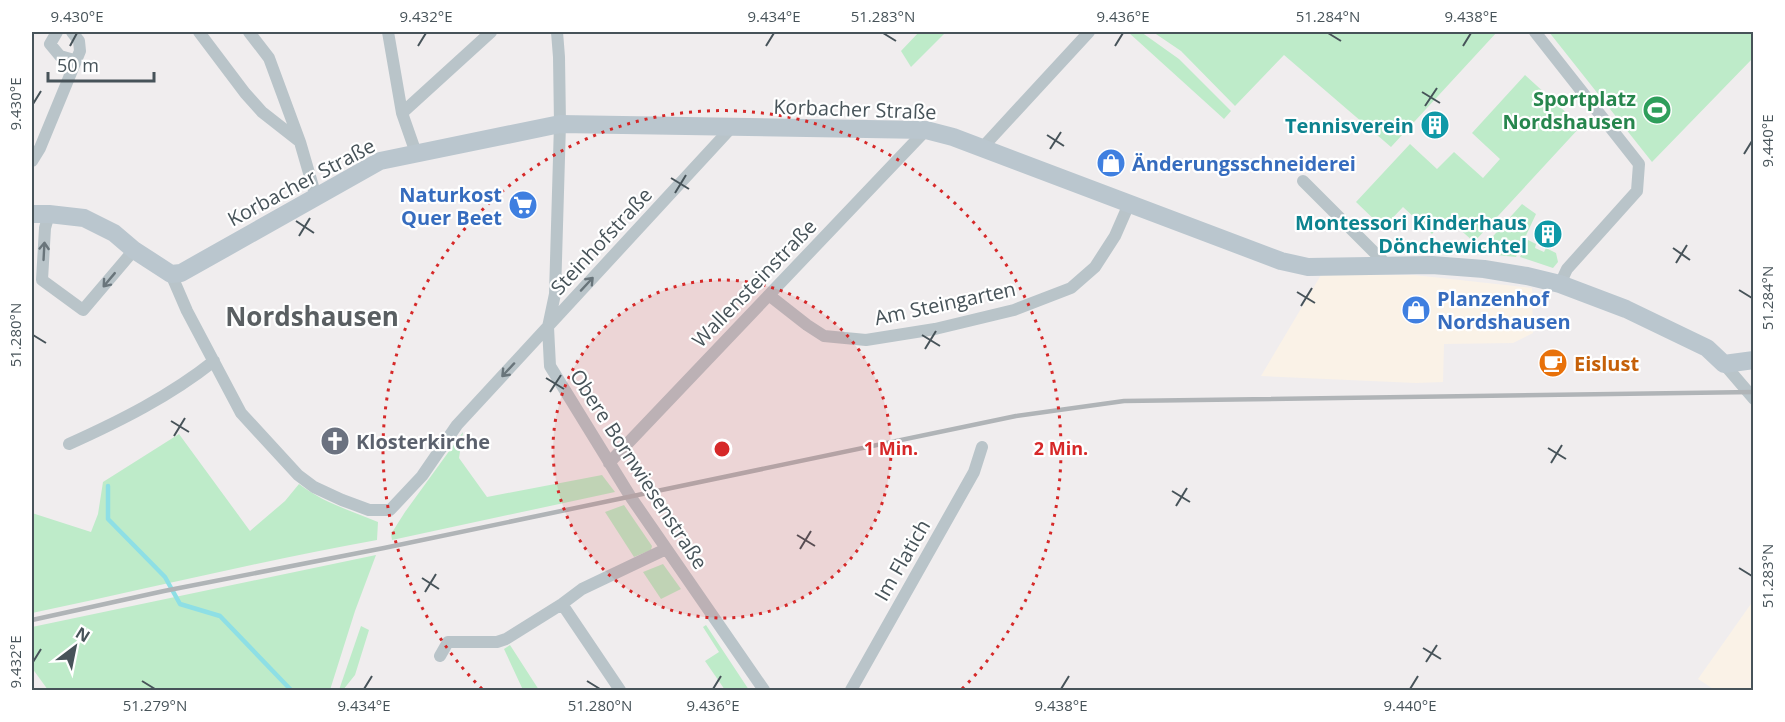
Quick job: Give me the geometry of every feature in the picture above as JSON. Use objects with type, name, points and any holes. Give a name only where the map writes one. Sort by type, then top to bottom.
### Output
[{"type":"street","points":[[57,32],[50,45],[60,56],[75,60]]},
{"type":"street","points":[[32,161],[40,148],[80,51],[79,41],[72,32]]},
{"type":"street","points":[[199,32],[262,112],[300,142]]},
{"type":"street","points":[[249,32],[269,58],[300,142],[316,197]]},
{"type":"street","points":[[388,32],[402,113],[416,153]]},
{"type":"street","points":[[402,113],[491,32]]},
{"type":"street","name":"Obere Bornwiesenstraße","points":[[557,32],[560,124],[555,294],[548,327],[550,366],[609,463],[764,690]]},
{"type":"street","points":[[982,148],[1089,32]]},
{"type":"street","points":[[1535,32],[1639,164],[1637,191],[1567,269],[1560,284]]},
{"type":"street","name":"Korbacher Straße","points":[[171,274],[181,273],[380,161],[560,124],[926,130],[953,137],[1281,261],[1308,267],[1432,265],[1484,268],[1560,284],[1626,309],[1707,348],[1724,364]]},
{"type":"street","name":"Steinhofstraße","points":[[214,361],[241,413],[298,476],[314,487],[369,510],[390,510],[422,476],[458,426],[732,128]]},
{"type":"street","name":"Wallensteinstraße","points":[[609,463],[926,130]]},
{"type":"street","points":[[1303,182],[1389,267]]},
{"type":"street","name":"Am Steingarten","points":[[770,296],[807,326],[824,336],[867,340],[935,329],[1014,310],[1071,288],[1095,267],[1115,236],[1129,204]]},
{"type":"street","points":[[69,444],[174,391],[214,361],[187,311],[171,274],[134,250],[114,233],[84,218],[40,214],[45,228],[42,280],[83,310],[134,250]]},
{"type":"street","points":[[1724,364],[1754,360]]},
{"type":"street","points":[[1724,364],[1754,399]]},
{"type":"street","name":"Im Flatich","points":[[851,690],[974,471],[982,447]]},
{"type":"street","points":[[440,656],[448,642],[497,642],[506,639],[582,589],[666,549]]},
{"type":"street","points":[[562,604],[620,690]]},
{"type":"shaded area","name":"Planzenhof Nordshausen","points":[[1321,275],[1414,275],[1532,288],[1533,333],[1513,343],[1444,344],[1443,382],[1416,383],[1261,376]]},
{"type":"shaded area","points":[[1753,601],[1753,690],[1715,690],[1698,679]]},
{"type":"green space","points":[[919,32],[946,32],[911,67],[901,51]]},
{"type":"green space","points":[[1128,32],[1141,32],[1179,59],[1231,111],[1224,119]]},
{"type":"green space","points":[[1153,32],[1497,32],[1391,147],[1284,55],[1235,106],[1181,51]]},
{"type":"green space","name":"Sportplatz Nordshausen","points":[[1549,32],[1753,32],[1753,58],[1652,162]]},
{"type":"green space","points":[[1525,75],[1581,126],[1474,242],[1447,218],[1432,234],[1403,207],[1383,228],[1356,202],[1410,144],[1437,169],[1454,152],[1483,178],[1500,159],[1472,133]]},
{"type":"green space","points":[[1522,204],[1536,214],[1516,257],[1478,253]]},
{"type":"green space","points":[[1528,240],[1536,244],[1535,248],[1544,252],[1546,248],[1556,253],[1558,262],[1553,268],[1520,257]]},
{"type":"green space","points":[[463,432],[459,458],[487,497],[602,475],[615,492],[392,540],[391,534],[405,512]]},
{"type":"green space","points":[[179,434],[250,531],[285,501],[299,484],[327,501],[378,522],[377,540],[32,613],[32,513],[91,532],[98,514],[103,482]]},
{"type":"green space","points":[[624,505],[652,546],[651,550],[634,557],[605,512]]},
{"type":"green space","points":[[376,555],[355,611],[330,690],[48,690],[32,668],[32,627]]},
{"type":"green space","points":[[663,564],[681,589],[661,599],[643,572]]},
{"type":"green space","points":[[706,625],[749,690],[725,690],[705,661],[719,652],[703,627]]},
{"type":"green space","points":[[361,626],[369,630],[355,675],[343,690],[339,690]]},
{"type":"green space","points":[[510,645],[539,690],[523,690],[504,649]]},
{"type":"waterway","points":[[108,486],[108,519],[165,577],[180,604],[220,616],[291,690]]},
{"type":"railway","points":[[32,620],[1016,416],[1124,401],[1754,392]]},
{"type":"place","name":"Sportplatz Nordshausen","points":[[1657,110]]},
{"type":"place","name":"Tennisverein","points":[[1435,125]]},
{"type":"place","name":"Änderungsschneiderei","points":[[1111,163]]},
{"type":"place","name":"Naturkost Quer Beet","points":[[523,205]]},
{"type":"place","name":"Montessori Kinderhaus Dönchewichtel","points":[[1548,234]]},
{"type":"place","name":"Planzenhof Nordshausen","points":[[1416,310]]},
{"type":"place","name":"Eislust","points":[[1553,363]]},
{"type":"place","name":"Klosterkirche","points":[[335,441]]},
{"type":"district","name":"Nordshausen","points":[[312,316]]}]
